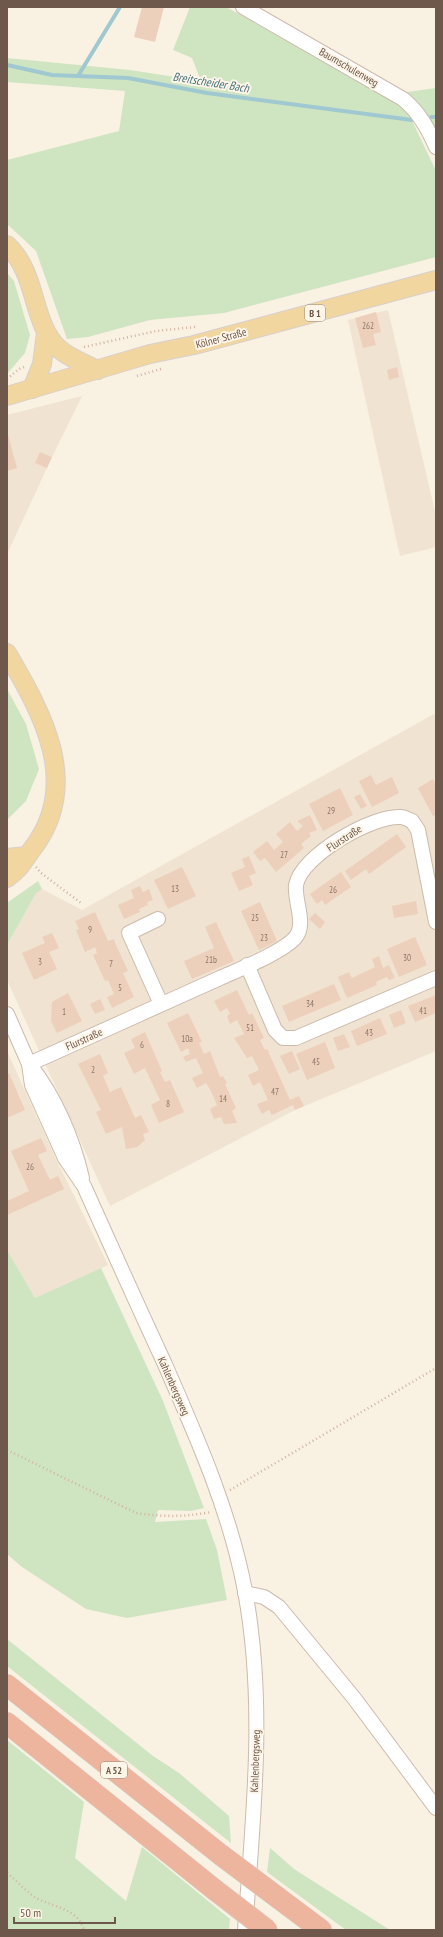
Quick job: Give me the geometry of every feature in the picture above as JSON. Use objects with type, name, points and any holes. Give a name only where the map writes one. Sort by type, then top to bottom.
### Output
[{"type":"highway","name":"A 52","points":[[7,1685],[221,1855],[321,1930]]},
{"type":"highway","points":[[7,1723],[267,1930]]},
{"type":"main road","points":[[7,245],[14,252],[28,276],[46,333],[57,348],[67,356],[98,370]]},
{"type":"main road","name":"Kölner Straße","points":[[7,396],[150,354],[228,336],[436,280]]},
{"type":"main road","points":[[32,389],[42,364],[46,333]]},
{"type":"main road","points":[[7,652],[32,695],[45,724],[54,757],[55,794],[50,818],[41,837],[27,856],[20,869],[7,878]]},
{"type":"main road","points":[[7,858],[27,856]]},
{"type":"street","name":"Baumschulenweg","points":[[243,7],[404,99],[419,115],[428,128],[436,147]]},
{"type":"street","name":"Flurstraße","points":[[29,1064],[247,965],[285,946],[296,937],[300,925],[296,885],[302,868],[344,836],[367,824],[401,817],[412,821],[418,830],[436,922]]},
{"type":"street","points":[[158,919],[129,933],[162,1004]]},
{"type":"street","points":[[247,965],[275,1030],[283,1038],[296,1038],[436,978]]},
{"type":"street","name":"Kahlenbergsweg","points":[[7,1014],[29,1064],[44,1082],[76,1152],[84,1186],[185,1410],[214,1501],[216,1514],[236,1551],[245,1593],[257,1702],[257,1765],[245,1930]]},
{"type":"street","points":[[245,1593],[264,1597],[279,1607],[354,1698],[436,1808]]},
{"type":"path","points":[[67,356],[81,348],[148,333],[201,327]]},
{"type":"path","points":[[7,379],[19,369],[42,364]]},
{"type":"path","points":[[27,856],[41,873],[81,903]]},
{"type":"path","points":[[7,1450],[136,1513],[157,1516],[194,1516],[216,1514],[214,1501],[436,1368]]},
{"type":"path","points":[[7,1873],[32,1895],[45,1903],[59,1906],[73,1914],[84,1930]]},
{"type":"shaded area","points":[[388,310],[436,516],[436,547],[400,556],[348,320]]},
{"type":"shaded area","points":[[82,396],[52,457],[7,554],[7,415]]},
{"type":"shaded area","points":[[434,714],[436,717],[436,1051],[295,1110],[110,1206],[7,980],[7,945],[36,892],[42,889],[82,910]]},
{"type":"shaded area","points":[[7,1051],[55,1157],[108,1265],[35,1298],[7,1250]]},
{"type":"green space","points":[[190,7],[226,7],[389,97],[408,112],[436,171],[436,257],[224,313],[150,320],[88,337],[67,339],[36,251],[7,224],[7,160],[119,131],[125,91],[7,82],[7,58],[130,70],[201,81],[192,58],[173,50]]},
{"type":"green space","points":[[436,88],[436,136],[427,116],[407,92]]},
{"type":"green space","points":[[7,273],[14,281],[30,335],[25,353],[7,374]]},
{"type":"green space","points":[[7,689],[26,724],[39,769],[26,801],[7,820]]},
{"type":"green space","points":[[38,881],[42,889],[36,893],[7,945],[7,903]]},
{"type":"green space","points":[[7,1250],[35,1298],[101,1268],[163,1401],[204,1508],[191,1511],[158,1510],[155,1522],[206,1519],[217,1550],[227,1600],[127,1618],[86,1609],[22,1567],[7,1554]]},
{"type":"green space","points":[[7,1639],[153,1756],[179,1773],[229,1816],[231,1843],[7,1666]]},
{"type":"green space","points":[[7,1740],[84,1802],[75,1858],[126,1901],[142,1847],[230,1919],[229,1930],[7,1930]]},
{"type":"green space","points":[[270,1848],[294,1869],[390,1930],[346,1930],[267,1872]]},
{"type":"building","points":[[142,7],[164,7],[155,42],[134,37]]},
{"type":"building","points":[[376,312],[381,332],[373,334],[376,345],[363,348],[355,318]]},
{"type":"building","points":[[397,367],[399,377],[389,380],[387,370]]},
{"type":"building","points":[[7,431],[17,468],[7,471]]},
{"type":"building","points":[[40,452],[52,457],[47,468],[35,463]]},
{"type":"building","points":[[371,775],[376,785],[392,777],[399,793],[372,807],[359,781]]},
{"type":"building","points":[[433,779],[436,785],[436,814],[433,816],[418,788]]},
{"type":"building","points":[[340,788],[353,815],[323,831],[309,804]]},
{"type":"building","points":[[360,794],[367,806],[361,809],[354,797]]},
{"type":"building","points":[[310,815],[317,830],[309,833],[311,836],[301,844],[304,848],[276,872],[265,858],[260,861],[253,852],[267,841],[274,850],[283,842],[276,834],[290,822],[297,831],[303,826],[297,821]]},
{"type":"building","points":[[397,834],[406,847],[369,874],[366,869],[351,880],[345,871]]},
{"type":"building","points":[[249,856],[256,873],[249,876],[253,885],[239,891],[231,873],[245,867],[242,859]]},
{"type":"building","points":[[182,867],[196,896],[168,909],[154,880]]},
{"type":"building","points":[[341,872],[351,887],[325,905],[322,900],[317,904],[310,894]]},
{"type":"building","points":[[140,886],[143,892],[149,889],[153,900],[147,902],[148,905],[139,909],[140,912],[124,919],[118,905],[134,898],[131,890]]},
{"type":"building","points":[[416,901],[418,914],[394,918],[392,906]]},
{"type":"building","points":[[260,902],[277,941],[259,950],[241,911]]},
{"type":"building","points":[[95,912],[108,941],[114,939],[128,971],[123,973],[134,997],[112,1008],[107,997],[114,994],[108,980],[105,981],[93,955],[97,953],[95,947],[85,952],[76,930],[79,929],[75,921]]},
{"type":"building","points":[[315,913],[325,922],[320,929],[309,919]]},
{"type":"building","points":[[216,922],[234,961],[192,979],[184,961],[214,948],[205,927]]},
{"type":"building","points":[[52,933],[59,948],[49,952],[57,969],[34,980],[22,953],[45,943],[42,937]]},
{"type":"building","points":[[415,937],[427,965],[399,977],[387,949]]},
{"type":"building","points":[[379,956],[383,968],[389,965],[395,978],[389,980],[387,977],[376,982],[377,985],[347,998],[338,977],[349,972],[352,978],[375,967],[372,959]]},
{"type":"building","points":[[334,984],[341,1000],[289,1022],[282,1006]]},
{"type":"building","points":[[237,990],[249,1015],[252,1013],[264,1038],[260,1040],[265,1050],[267,1049],[290,1100],[299,1096],[304,1106],[295,1110],[293,1105],[272,1115],[269,1110],[262,1114],[257,1104],[268,1100],[260,1082],[253,1086],[248,1075],[259,1070],[252,1056],[247,1058],[234,1038],[244,1034],[237,1020],[230,1024],[227,1016],[230,1014],[227,1008],[220,1012],[214,1001]]},
{"type":"building","points":[[68,993],[82,1021],[57,1033],[51,1021],[52,1002]]},
{"type":"building","points":[[436,995],[436,1013],[415,1022],[408,1006]]},
{"type":"building","points":[[100,999],[105,1010],[95,1014],[90,1004]]},
{"type":"building","points":[[401,1010],[406,1023],[394,1028],[389,1015]]},
{"type":"building","points":[[188,1013],[202,1042],[199,1043],[204,1054],[210,1051],[220,1077],[223,1076],[227,1083],[225,1084],[236,1108],[232,1111],[237,1123],[224,1124],[221,1117],[214,1119],[210,1109],[217,1105],[211,1091],[206,1083],[197,1088],[192,1078],[203,1073],[196,1058],[186,1062],[183,1057],[190,1054],[188,1048],[181,1052],[167,1023]]},
{"type":"building","points":[[380,1018],[387,1034],[357,1046],[351,1031]]},
{"type":"building","points":[[145,1032],[162,1071],[160,1072],[165,1082],[170,1080],[184,1112],[159,1123],[151,1105],[160,1100],[145,1068],[134,1074],[124,1053],[135,1048],[131,1039]]},
{"type":"building","points":[[344,1034],[350,1047],[338,1051],[333,1038]]},
{"type":"building","points":[[325,1042],[335,1068],[307,1080],[296,1054]]},
{"type":"building","points":[[292,1051],[300,1069],[289,1074],[280,1056]]},
{"type":"building","points":[[100,1054],[108,1073],[103,1076],[110,1092],[121,1087],[135,1118],[141,1115],[149,1132],[143,1134],[145,1140],[137,1147],[126,1149],[122,1127],[106,1134],[96,1112],[101,1110],[78,1064]]},
{"type":"building","points":[[9,1073],[25,1110],[7,1118],[7,1074]]},
{"type":"building","points":[[41,1138],[47,1151],[38,1155],[50,1180],[58,1176],[64,1189],[7,1215],[7,1201],[29,1191],[11,1151]]},
{"type":"waterway","points":[[78,76],[120,7]]},
{"type":"waterway","name":"Breitscheider Bach","points":[[7,65],[52,75],[128,78],[207,93],[412,120]]},
{"type":"waterway","name":"Breitscheider Bach","points":[[431,117],[436,117]]}]
